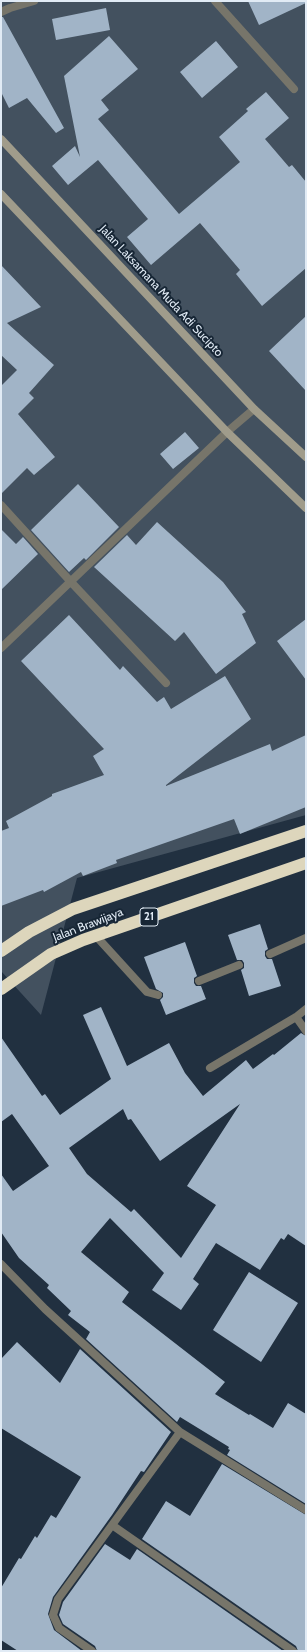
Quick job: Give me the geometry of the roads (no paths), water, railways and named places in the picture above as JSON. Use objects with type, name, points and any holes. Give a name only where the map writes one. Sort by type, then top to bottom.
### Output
[{"type":"highway","name":"Jalan Brawijaya","points":[[1,951],[29,932],[73,909],[306,831]]},
{"type":"highway","name":"Jalan Brawijaya","points":[[1,990],[51,954],[96,936],[306,863]]},
{"type":"main road","name":"Jalan Laksamana Muda Adi Sucipto","points":[[1,138],[254,409],[306,457]]},
{"type":"main road","points":[[1,194],[227,432],[306,508]]},
{"type":"street","points":[[1,12],[34,1]]},
{"type":"street","points":[[215,1],[294,88]]},
{"type":"street","points":[[1,648],[227,432],[254,409]]},
{"type":"street","points":[[1,505],[166,683]]},
{"type":"street","points":[[96,936],[147,992],[158,995]]},
{"type":"street","points":[[270,954],[306,938]]},
{"type":"street","points":[[199,981],[239,964]]},
{"type":"street","points":[[210,1068],[296,1017],[306,1009]]},
{"type":"street","points":[[296,1017],[306,1031]]},
{"type":"street","points":[[1,1264],[46,1310],[180,1432],[306,1510]]},
{"type":"street","points":[[92,1651],[59,1628],[53,1615],[58,1599],[180,1432]]},
{"type":"street","points":[[112,1525],[292,1651]]}]
